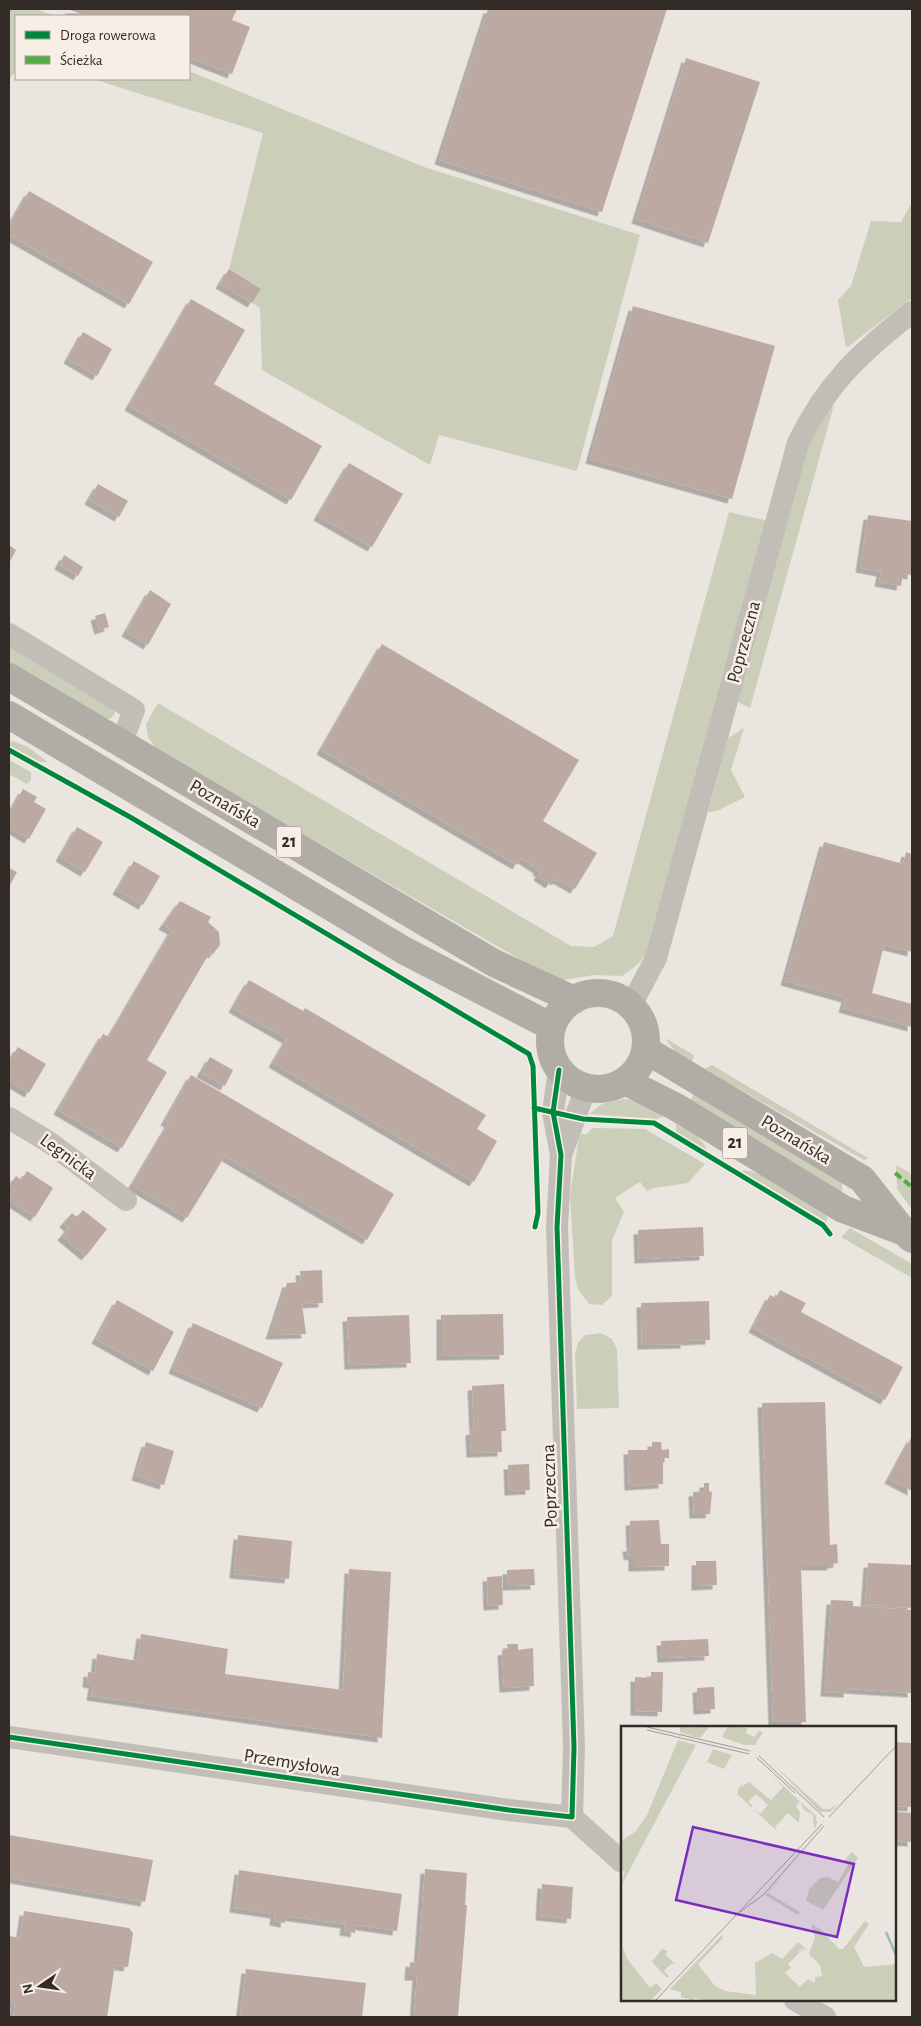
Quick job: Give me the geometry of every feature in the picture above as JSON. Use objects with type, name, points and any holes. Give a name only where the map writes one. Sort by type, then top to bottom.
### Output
[{"type":"main road","name":"Poznańska","points":[[9,677],[494,963],[574,1000]]},
{"type":"main road","name":"Poznańska","points":[[9,715],[397,946],[552,1027]]},
{"type":"main road","points":[[602,993],[616,996],[628,1004],[640,1017],[646,1033],[646,1050],[638,1068],[625,1081],[606,1088],[586,1088],[571,1081],[559,1070],[552,1056],[550,1042],[552,1027],[560,1011],[574,1000],[587,994],[602,993]]},
{"type":"main road","name":"Poznańska","points":[[646,1050],[862,1179],[908,1236]]},
{"type":"main road","name":"Poznańska","points":[[625,1081],[676,1107],[843,1209],[908,1236]]},
{"type":"street","name":"Poprzeczna","points":[[628,1004],[636,996],[656,958],[798,443],[814,411],[829,389],[862,353],[912,312]]},
{"type":"street","points":[[9,634],[134,710],[121,744]]},
{"type":"street","name":"Poprzeczna","points":[[559,1070],[553,1112],[561,1155],[558,1227],[574,1747],[572,1817]]},
{"type":"street","name":"Poprzeczna","points":[[561,1155],[586,1088]]},
{"type":"street","name":"Legnicka","points":[[9,1118],[49,1142],[126,1200]]},
{"type":"street","name":"Przemysłowa","points":[[9,1737],[510,1810],[572,1817]]},
{"type":"street","points":[[572,1817],[621,1861]]},
{"type":"street","points":[[797,2001],[825,2017]]},
{"type":"green space","points":[[9,9],[36,9],[52,15],[15,15],[15,72],[9,79]]},
{"type":"green space","points":[[190,71],[424,167],[640,235],[577,471],[439,435],[430,465],[262,370],[260,308],[252,303],[261,289],[229,269],[263,133],[96,80],[190,80]]},
{"type":"green space","points":[[912,202],[912,298],[846,348],[838,300],[851,286],[871,221],[901,222]]},
{"type":"green space","points":[[834,405],[750,708],[734,700],[809,432],[819,416]]},
{"type":"green space","points":[[729,512],[769,521],[649,951],[637,965],[622,976],[594,975],[564,980],[544,973],[157,750],[148,737],[146,724],[158,703],[571,946],[594,947],[613,936]]},
{"type":"green space","points":[[9,644],[114,705],[115,713],[111,718],[104,719],[9,664]]},
{"type":"green space","points":[[744,728],[731,770],[745,797],[717,811],[708,812],[728,738]]},
{"type":"green space","points":[[13,741],[28,747],[48,762],[40,762],[9,745],[9,742]]},
{"type":"green space","points":[[9,760],[31,772],[31,780],[27,784],[9,774]]},
{"type":"green space","points":[[665,1038],[692,1054],[694,1056],[692,1062],[676,1053]]},
{"type":"green space","points":[[712,1065],[868,1158],[864,1160],[704,1069]]},
{"type":"green space","points":[[694,1093],[839,1177],[842,1184],[842,1193],[690,1102]]},
{"type":"green space","points":[[624,1099],[635,1101],[664,1116],[657,1119],[589,1114],[602,1104]]},
{"type":"green space","points":[[676,1124],[698,1137],[707,1150],[676,1132]]},
{"type":"green space","points":[[592,1128],[645,1129],[705,1164],[688,1183],[654,1188],[647,1191],[640,1182],[615,1198],[624,1212],[612,1240],[612,1296],[602,1305],[589,1304],[578,1289],[575,1277],[570,1195],[579,1137],[581,1134],[587,1134]]},
{"type":"green space","points":[[896,1165],[912,1174],[912,1209],[897,1189]]},
{"type":"green space","points":[[741,1171],[758,1173],[827,1215],[827,1222]]},
{"type":"green space","points":[[850,1228],[912,1264],[912,1278],[841,1237]]},
{"type":"green space","points":[[601,1333],[612,1339],[617,1349],[619,1408],[577,1409],[575,1354],[578,1343],[585,1335]]},
{"type":"building","points":[[68,9],[237,9],[232,20],[250,27],[232,74],[190,57],[190,15],[83,15]]},
{"type":"building","points":[[488,9],[667,9],[602,212],[439,160]]},
{"type":"building","points":[[686,58],[760,82],[708,243],[636,219]]},
{"type":"building","points":[[29,191],[153,262],[129,304],[9,235],[9,226]]},
{"type":"building","points":[[229,269],[261,289],[252,303],[220,284]]},
{"type":"building","points":[[191,299],[245,330],[214,384],[322,446],[291,500],[129,406]]},
{"type":"building","points":[[633,306],[775,346],[732,499],[590,459]]},
{"type":"building","points":[[83,332],[112,349],[97,376],[68,359]]},
{"type":"building","points":[[349,463],[403,494],[372,547],[318,516]]},
{"type":"building","points":[[98,484],[128,501],[119,517],[89,500]]},
{"type":"building","points":[[868,515],[912,521],[912,575],[903,574],[901,586],[879,582],[881,572],[860,568]]},
{"type":"building","points":[[9,545],[16,550],[9,563]]},
{"type":"building","points":[[64,555],[83,567],[78,576],[59,565]]},
{"type":"building","points":[[150,590],[171,604],[148,645],[126,632]]},
{"type":"building","points":[[105,613],[109,627],[99,630],[95,616]]},
{"type":"building","points":[[382,644],[579,760],[543,821],[597,853],[575,889],[557,879],[556,881],[553,879],[550,884],[538,876],[540,872],[537,871],[538,869],[521,858],[517,865],[321,750]]},
{"type":"building","points":[[23,789],[37,797],[34,802],[46,809],[29,839],[9,827],[9,814]]},
{"type":"building","points":[[77,827],[103,842],[85,872],[60,857]]},
{"type":"building","points":[[824,842],[903,864],[906,852],[912,854],[912,952],[884,945],[872,993],[912,1004],[912,1027],[843,1008],[846,998],[785,981]]},
{"type":"building","points":[[134,861],[160,876],[143,905],[117,890]]},
{"type":"building","points":[[9,868],[17,872],[9,887]]},
{"type":"building","points":[[180,901],[211,917],[208,922],[219,932],[220,945],[213,954],[210,952],[147,1060],[167,1072],[122,1148],[58,1110],[103,1034],[109,1037],[172,930],[163,925]]},
{"type":"building","points":[[249,980],[303,1011],[305,1008],[486,1115],[477,1129],[497,1141],[474,1182],[273,1063],[287,1039],[233,1008]]},
{"type":"building","points":[[18,1047],[46,1064],[29,1093],[9,1081],[9,1057],[11,1058]]},
{"type":"building","points":[[210,1057],[233,1070],[225,1086],[201,1073]]},
{"type":"building","points":[[191,1075],[394,1194],[367,1240],[225,1156],[187,1218],[132,1185],[169,1123],[165,1121]]},
{"type":"building","points":[[27,1171],[53,1188],[35,1217],[9,1200],[15,1190],[9,1186],[16,1176],[21,1180]]},
{"type":"building","points":[[83,1210],[107,1229],[86,1256],[62,1236],[69,1227],[64,1223],[72,1213],[77,1217]]},
{"type":"building","points":[[703,1227],[704,1256],[639,1259],[638,1230]]},
{"type":"building","points":[[322,1270],[323,1303],[302,1304],[306,1334],[270,1335],[287,1283],[301,1282],[300,1271]]},
{"type":"building","points":[[780,1290],[806,1303],[801,1312],[903,1367],[885,1400],[753,1328],[770,1295],[776,1298]]},
{"type":"building","points":[[117,1300],[174,1332],[153,1371],[96,1339]]},
{"type":"building","points":[[709,1301],[710,1340],[685,1341],[685,1344],[642,1345],[641,1303]]},
{"type":"building","points":[[503,1314],[504,1355],[441,1356],[441,1315]]},
{"type":"building","points":[[409,1315],[411,1363],[349,1365],[347,1317]]},
{"type":"building","points":[[193,1323],[283,1363],[262,1408],[173,1369]]},
{"type":"building","points":[[504,1384],[506,1431],[501,1431],[502,1452],[471,1453],[470,1431],[474,1430],[472,1386]]},
{"type":"building","points":[[825,1402],[830,1545],[837,1544],[838,1563],[831,1564],[832,1566],[801,1566],[806,1722],[773,1722],[762,1403]]},
{"type":"building","points":[[912,1436],[912,1491],[889,1479]]},
{"type":"building","points":[[146,1442],[174,1451],[164,1485],[136,1476]]},
{"type":"building","points":[[652,1442],[661,1442],[662,1450],[669,1449],[669,1458],[663,1458],[663,1484],[629,1486],[628,1450],[652,1450]]},
{"type":"building","points":[[529,1464],[530,1490],[509,1491],[508,1465]]},
{"type":"building","points":[[704,1483],[709,1483],[709,1491],[712,1492],[710,1514],[694,1514],[693,1492],[704,1491]]},
{"type":"building","points":[[659,1520],[661,1544],[669,1544],[669,1566],[633,1567],[633,1556],[628,1555],[627,1547],[631,1547],[630,1521]]},
{"type":"building","points":[[238,1535],[292,1541],[289,1579],[234,1574]]},
{"type":"building","points":[[696,1561],[716,1561],[717,1585],[696,1586]]},
{"type":"building","points":[[868,1563],[912,1565],[912,1608],[865,1605]]},
{"type":"building","points":[[349,1569],[391,1572],[382,1738],[91,1696],[93,1684],[87,1683],[88,1672],[95,1673],[97,1654],[137,1661],[141,1634],[228,1649],[225,1674],[343,1690]]},
{"type":"building","points":[[534,1569],[535,1585],[507,1586],[507,1570]]},
{"type":"building","points":[[502,1576],[503,1605],[488,1606],[487,1577]]},
{"type":"building","points":[[831,1600],[853,1601],[853,1606],[912,1610],[912,1693],[848,1689],[848,1693],[825,1692]]},
{"type":"building","points":[[708,1639],[709,1656],[662,1658],[661,1641]]},
{"type":"building","points":[[507,1644],[518,1644],[518,1650],[533,1648],[534,1686],[504,1688],[502,1651],[508,1650]]},
{"type":"building","points":[[651,1672],[663,1672],[662,1712],[635,1711],[635,1677],[651,1678]]},
{"type":"building","points":[[714,1687],[715,1709],[698,1710],[697,1688]]},
{"type":"building","points":[[896,1742],[912,1743],[912,1807],[896,1806]]},
{"type":"building","points":[[896,1812],[912,1813],[912,1842],[896,1841]]},
{"type":"building","points":[[9,1835],[153,1860],[145,1902],[9,1878]]},
{"type":"building","points":[[425,1869],[467,1873],[465,1905],[467,1905],[458,2017],[414,2017],[417,1976],[409,1976],[410,1962],[418,1963]]},
{"type":"building","points":[[239,1870],[402,1894],[397,1931],[356,1925],[355,1933],[344,1931],[345,1924],[286,1916],[285,1923],[274,1921],[275,1914],[234,1908]]},
{"type":"building","points":[[542,1884],[573,1887],[571,1919],[540,1916]]},
{"type":"building","points":[[24,1911],[129,1928],[133,1933],[128,1967],[115,1965],[107,2017],[13,2017],[15,2003],[9,2002],[9,1936],[20,1938]]},
{"type":"building","points":[[246,1969],[366,1983],[362,2017],[240,2017]]},
{"type":"marked path","points":[[895,1173],[912,1187]]},
{"type":"cycle path","points":[[9,750],[130,817],[529,1054],[533,1066],[538,1213],[535,1227]]},
{"type":"cycle path","points":[[9,1737],[509,1810],[572,1817],[574,1747],[557,1227],[561,1155],[553,1112],[559,1070]]},
{"type":"cycle path","points":[[534,1108],[583,1119],[654,1123],[823,1225],[830,1234]]}]
